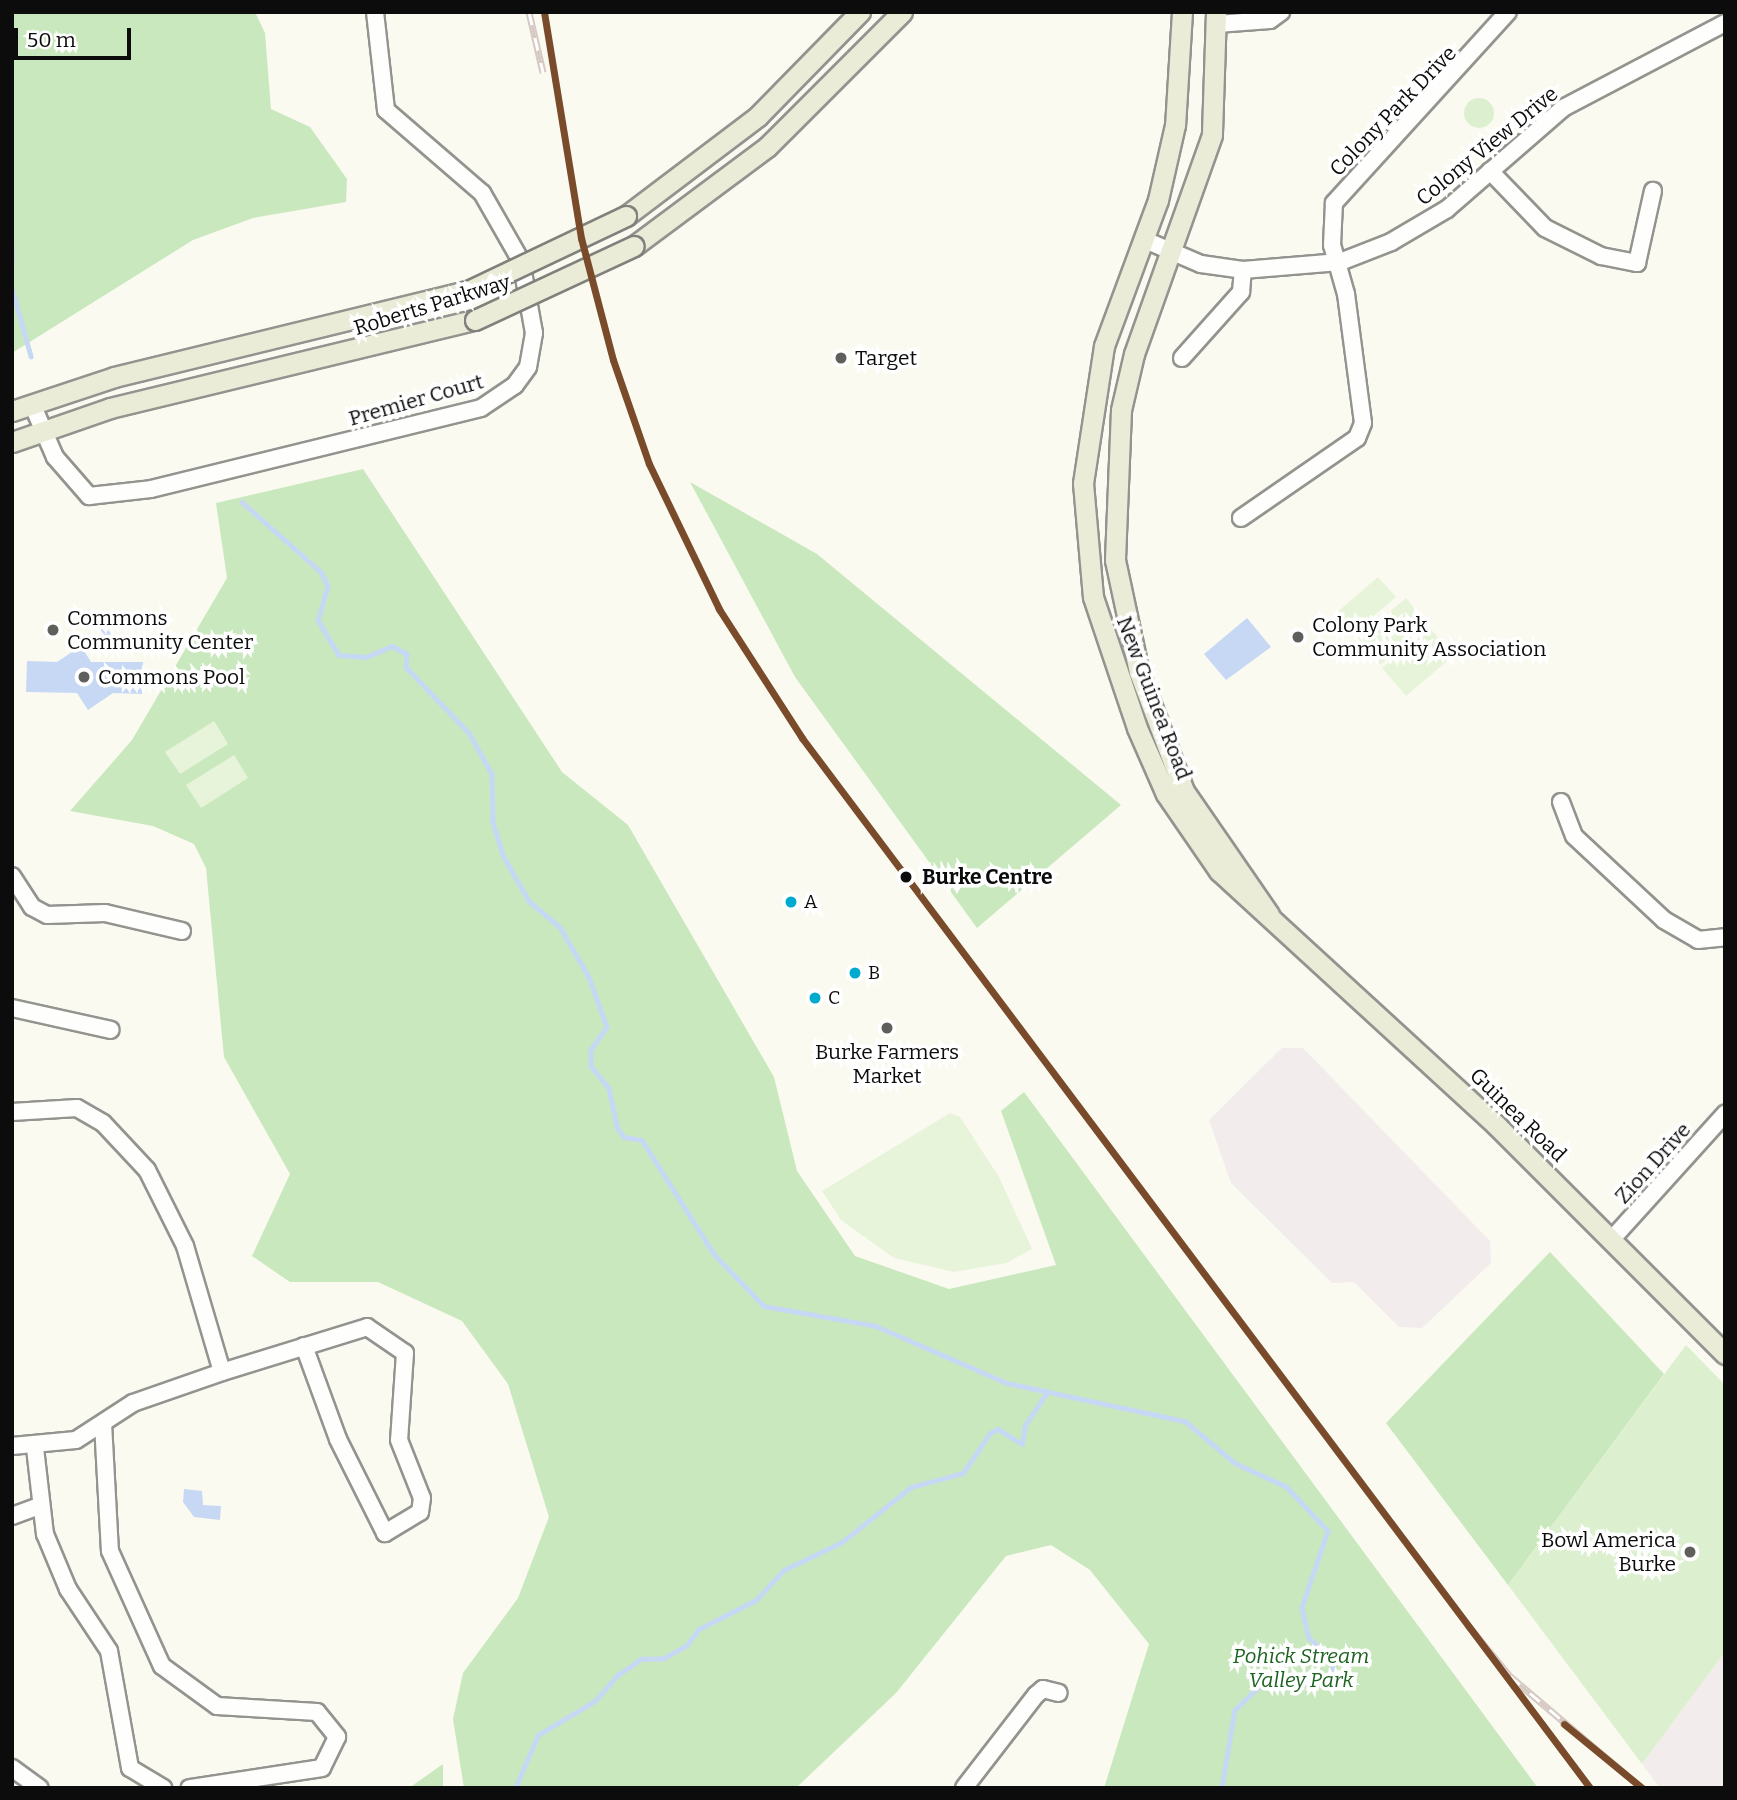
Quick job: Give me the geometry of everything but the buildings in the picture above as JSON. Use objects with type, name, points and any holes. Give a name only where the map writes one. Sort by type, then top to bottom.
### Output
[{"type":"main road","name":"Roberts Parkway","points":[[12,411],[114,377],[468,291],[626,216],[758,116],[860,12]]},
{"type":"main road","name":"Roberts Parkway","points":[[12,442],[110,408],[475,320],[634,246],[767,147],[902,12]]},
{"type":"main road","name":"New Guinea Road","points":[[1182,12],[1175,125],[1145,240],[1104,346],[1092,400],[1083,483],[1086,558],[1136,728],[1204,839],[1259,891],[1271,918]]},
{"type":"main road","name":"New Guinea Road","points":[[1204,839],[1152,709],[1115,560],[1121,410],[1169,251],[1212,135],[1217,18]]},
{"type":"main road","name":"Guinea Road","points":[[1271,918],[1612,1239],[1725,1354]]},
{"type":"street","name":"Premier Court","points":[[32,404],[42,432],[70,480],[89,496],[112,495],[481,408],[515,385],[528,367],[534,333],[521,261],[482,193],[386,110],[374,12]]},
{"type":"street","points":[[1217,18],[1270,20],[1281,12]]},
{"type":"street","name":"Colony Park Drive","points":[[1241,518],[1357,438],[1363,423],[1340,262],[1330,226],[1334,203],[1508,12]]},
{"type":"street","name":"Colony View Drive","points":[[1145,240],[1169,251],[1243,270],[1340,262],[1419,227],[1563,108],[1725,23]]},
{"type":"street","points":[[1490,171],[1545,228],[1601,256],[1637,263],[1653,191]]},
{"type":"street","points":[[1182,358],[1241,292],[1243,270]]},
{"type":"street","points":[[1561,802],[1574,836],[1664,920],[1698,940],[1725,937]]},
{"type":"street","points":[[12,876],[32,906],[47,915],[105,913],[182,931]]},
{"type":"street","points":[[12,1009],[111,1030]]},
{"type":"street","points":[[12,1112],[77,1108],[103,1123],[148,1170],[185,1246],[222,1372]]},
{"type":"street","name":"Zion Drive","points":[[1612,1239],[1725,1114]]},
{"type":"street","points":[[12,1446],[35,1448],[76,1440],[133,1403],[222,1372],[304,1346],[367,1327],[405,1353],[399,1440],[422,1498],[420,1513],[384,1533],[338,1439],[304,1346]]},
{"type":"street","points":[[103,1423],[110,1551],[137,1622],[162,1665],[217,1706],[317,1712],[338,1737],[322,1768],[190,1788]]},
{"type":"street","points":[[35,1448],[39,1506],[55,1564],[109,1651],[130,1768],[163,1788]]},
{"type":"street","points":[[12,1516],[39,1506]]},
{"type":"street","points":[[965,1788],[1036,1695],[1043,1689],[1059,1693]]},
{"type":"street","points":[[12,1768],[40,1788]]},
{"type":"shaded area","points":[[1282,1048],[1303,1048],[1490,1241],[1491,1263],[1422,1328],[1399,1327],[1354,1282],[1332,1283],[1231,1183],[1209,1120]]},
{"type":"shaded area","points":[[1725,1652],[1725,1788],[1660,1788],[1642,1764]]},
{"type":"green space","points":[[12,12],[255,12],[265,33],[271,109],[310,127],[347,179],[346,202],[253,218],[193,240],[12,353]]},
{"type":"green space","points":[[1479,98],[1489,103],[1494,113],[1489,123],[1479,128],[1469,123],[1464,113],[1469,103]]},
{"type":"green space","name":"Pohick Stream Valley Park","points":[[363,469],[562,772],[628,825],[774,1077],[797,1171],[855,1256],[949,1289],[1056,1265],[1001,1111],[1024,1092],[1538,1788],[1104,1788],[1149,1644],[1090,1570],[1051,1545],[1006,1556],[896,1693],[796,1788],[464,1788],[453,1719],[463,1673],[518,1598],[549,1517],[508,1384],[462,1321],[378,1282],[290,1282],[252,1256],[290,1174],[224,1057],[206,868],[194,844],[153,826],[70,811],[132,740],[227,578],[216,503]]},
{"type":"green space","points":[[690,482],[817,554],[1121,805],[977,928],[795,677]]},
{"type":"green space","points":[[1378,577],[1396,597],[1352,634],[1335,614]]},
{"type":"green space","points":[[1406,598],[1428,625],[1380,665],[1358,638]]},
{"type":"green space","points":[[1430,628],[1453,656],[1406,696],[1382,668]]},
{"type":"green space","points":[[214,721],[228,744],[180,774],[165,752]]},
{"type":"green space","points":[[234,755],[248,778],[201,808],[186,785]]},
{"type":"green space","points":[[950,1113],[960,1117],[999,1177],[1032,1249],[1006,1263],[954,1272],[894,1258],[841,1220],[822,1191]]},
{"type":"green space","points":[[1550,1252],[1664,1374],[1508,1585],[1386,1423]]},
{"type":"green space","points":[[1686,1345],[1725,1385],[1725,1652],[1642,1764],[1508,1585]]},
{"type":"green space","points":[[443,1764],[443,1788],[409,1788]]},
{"type":"water","points":[[1247,618],[1271,647],[1226,680],[1204,654]]},
{"type":"water","points":[[105,625],[115,640],[100,650],[91,635],[105,636],[100,629]]},
{"type":"water","name":"Commons Pool","points":[[81,646],[91,662],[143,662],[142,694],[113,693],[88,710],[77,693],[26,692],[27,661],[57,662]]},
{"type":"water","points":[[184,1489],[202,1491],[203,1505],[221,1506],[220,1520],[194,1517],[183,1502]]},
{"type":"waterway","points":[[12,247],[12,263]]},
{"type":"waterway","points":[[12,288],[31,356]]},
{"type":"waterway","points":[[242,502],[321,572],[328,586],[318,620],[339,655],[366,657],[392,646],[407,654],[406,667],[469,733],[492,774],[493,822],[504,857],[529,901],[560,927],[589,977],[607,1027],[591,1050],[591,1066],[609,1088],[617,1127],[624,1137],[642,1140],[714,1254],[764,1306],[876,1326],[1007,1383],[1185,1421],[1235,1463],[1287,1487],[1328,1531],[1302,1608],[1309,1638],[1330,1656],[1335,1676],[1330,1685],[1286,1680],[1257,1689],[1235,1710],[1222,1788]]},
{"type":"waterway","points":[[515,1788],[538,1735],[595,1701],[618,1675],[641,1659],[664,1658],[686,1646],[699,1629],[756,1600],[784,1570],[842,1542],[911,1487],[963,1473],[990,1433],[998,1429],[1022,1444],[1025,1425],[1047,1392]]},
{"type":"railway","points":[[529,12],[543,72]]},
{"type":"railway","points":[[1467,1624],[1510,1676],[1642,1788]]},
{"type":"transit line","points":[[544,12],[581,238],[613,360],[649,464],[719,609],[802,738],[1590,1788]]},
{"type":"transit line","points":[[1564,1724],[1642,1788]]},
{"type":"place","name":"Target","points":[[841,358]]},
{"type":"place","name":"Commons Community Center","points":[[53,630]]},
{"type":"place","name":"Colony Park Community Association","points":[[1298,637]]},
{"type":"place","name":"Commons Pool","points":[[84,677]]},
{"type":"place","name":"Burke Centre","points":[[906,877]]},
{"type":"place","name":"A","points":[[791,902]]},
{"type":"place","name":"B","points":[[855,973]]},
{"type":"place","name":"C","points":[[815,998]]},
{"type":"place","name":"Burke Farmers Market","points":[[887,1028]]},
{"type":"place","name":"Bowl America Burke","points":[[1690,1552]]}]
